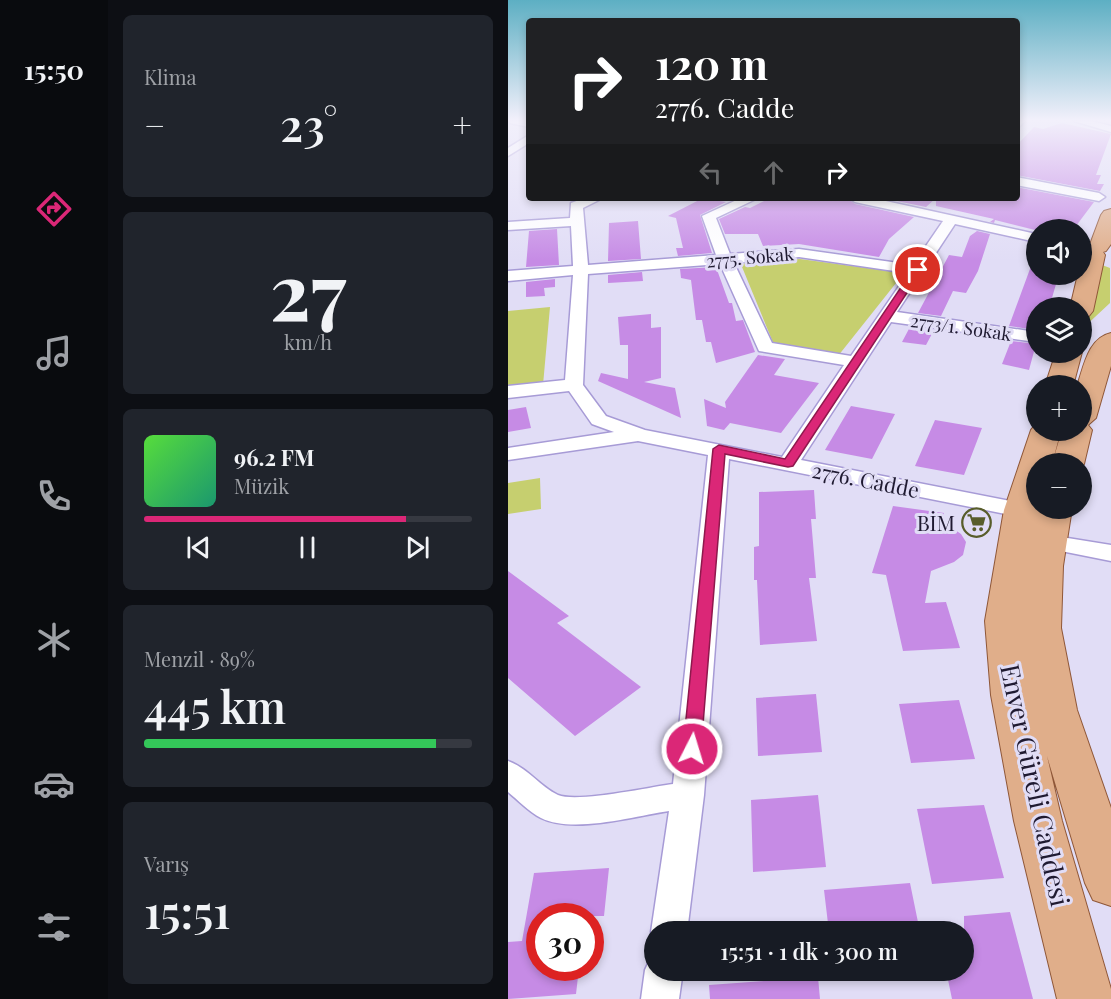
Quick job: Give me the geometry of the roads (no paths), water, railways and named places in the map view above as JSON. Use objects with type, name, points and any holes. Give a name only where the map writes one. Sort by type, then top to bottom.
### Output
[{"type":"main road","points":[[1084,297],[1096,251],[1111,215]]},
{"type":"main road","points":[[1092,383],[1102,351],[1111,340]]},
{"type":"main road","name":"Enver Güreli Caddesi","points":[[1042,520],[1041,628],[1055,710],[1111,883]]},
{"type":"main road","name":"Enver Güreli Caddesi","points":[[1042,520],[1004,621],[1012,695],[1038,821],[1086,999]]},
{"type":"street","points":[[1020,182],[1099,197]]},
{"type":"street","points":[[508,392],[574,385],[581,272],[576,206],[589,201]]},
{"type":"street","points":[[745,201],[709,216],[725,259],[765,347],[856,362]]},
{"type":"street","points":[[868,201],[1026,236]]},
{"type":"street","points":[[788,464],[951,220]]},
{"type":"street","points":[[508,226],[577,222]]},
{"type":"street","name":"2775. Sokak","points":[[508,276],[799,253],[918,270]]},
{"type":"street","name":"2773/1. Sokak","points":[[887,316],[1026,337]]},
{"type":"street","name":"2776. Cadde","points":[[574,385],[599,420],[640,435],[719,449],[1042,520],[1111,553]]},
{"type":"street","points":[[508,454],[640,435]]},
{"type":"street","points":[[671,921],[688,795],[719,449]]},
{"type":"street","points":[[508,774],[551,808],[578,811],[688,795]]},
{"type":"street","points":[[660,999],[662,981]]},
{"type":"place","name":"BİM","points":[[976,522]]}]
